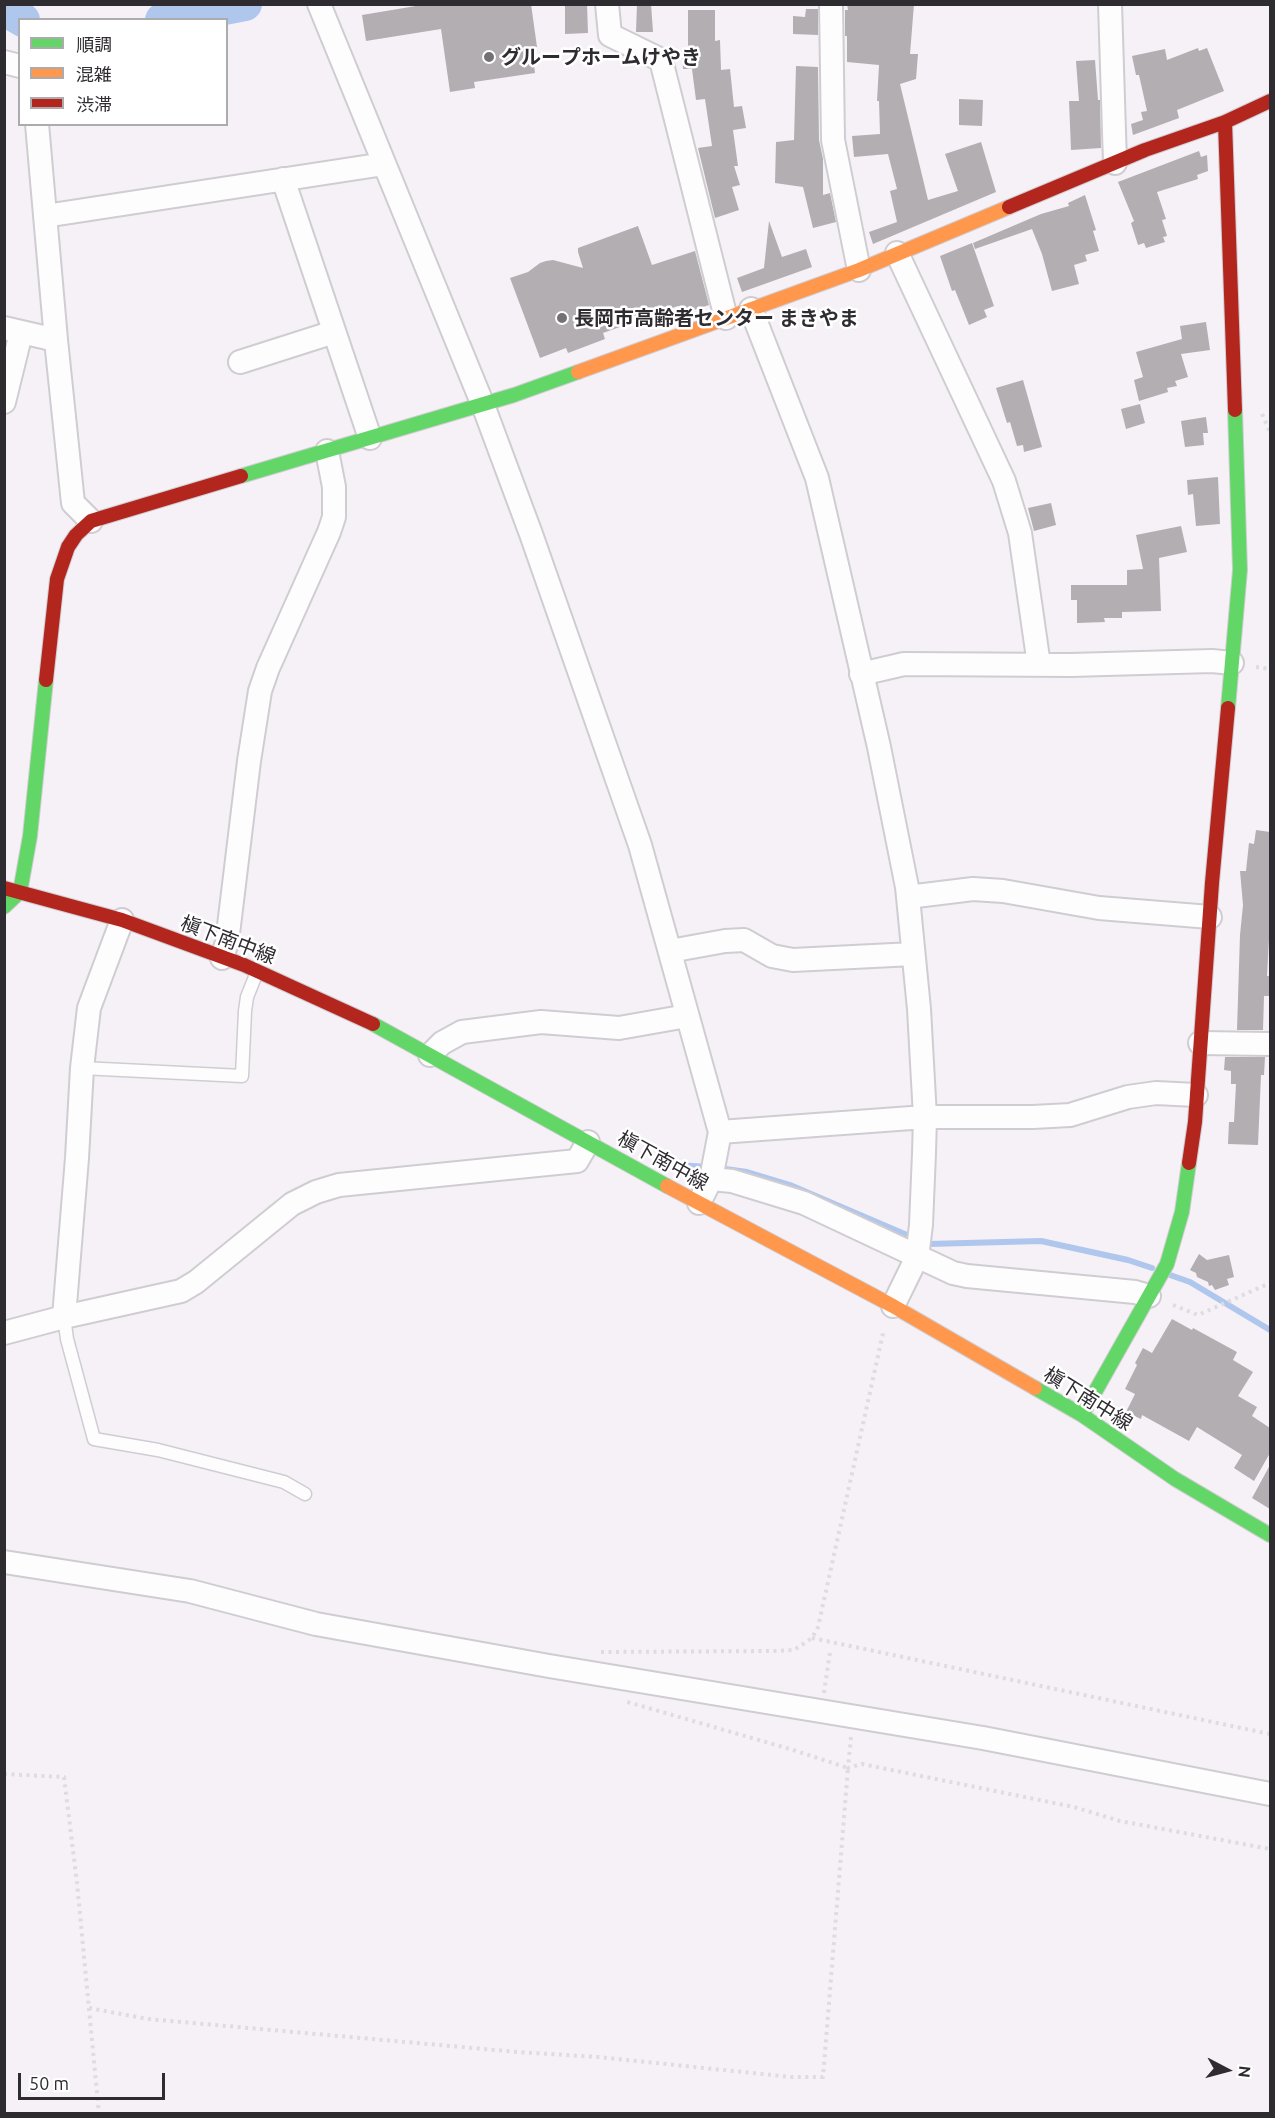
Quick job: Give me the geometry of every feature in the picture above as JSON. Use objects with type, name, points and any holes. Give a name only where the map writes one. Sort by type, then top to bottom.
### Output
[{"type":"street","points":[[607,4],[610,35],[661,60],[726,318]]},
{"type":"street","points":[[831,4],[833,140],[858,270]]},
{"type":"street","points":[[1110,4],[1115,163]]},
{"type":"street","points":[[320,6],[483,405],[531,534],[640,845],[720,1132],[711,1179],[699,1203]]},
{"type":"street","points":[[4,907],[20,892],[37,785],[57,579],[68,547],[91,521],[483,405],[858,270],[1145,150],[1225,122],[1270,101]]},
{"type":"street","points":[[1082,1416],[1167,1264],[1182,1212],[1194,1132],[1240,570],[1225,122]]},
{"type":"street","points":[[37,126],[73,503],[91,521]]},
{"type":"street","points":[[45,216],[384,164]]},
{"type":"street","points":[[283,179],[370,438]]},
{"type":"street","points":[[897,253],[1004,481],[1020,533],[1039,665]]},
{"type":"street","points":[[751,309],[817,478],[879,747],[908,897],[919,1009],[924,1116],[921,1225],[917,1257],[893,1306]]},
{"type":"street","points":[[4,402],[13,331],[56,340]]},
{"type":"street","points":[[240,362],[334,332]]},
{"type":"street","points":[[222,958],[227,942],[260,691],[334,517],[334,487],[327,451]]},
{"type":"street","points":[[861,674],[904,664],[1039,665],[1212,661],[1232,663]]},
{"type":"street","name":"槇下南中線","points":[[4,888],[122,920],[257,971],[377,1026],[699,1203],[893,1306],[1082,1416],[1175,1479],[1270,1535]]},
{"type":"street","points":[[908,897],[973,889],[1004,891],[1099,908],[1210,917]]},
{"type":"street","points":[[64,1317],[82,1068],[89,1008],[122,920]]},
{"type":"street","points":[[670,951],[725,941],[744,940],[772,956],[793,960],[913,954]]},
{"type":"street","points":[[430,1055],[442,1042],[462,1032],[541,1022],[619,1028],[687,1016]]},
{"type":"street","points":[[1200,1042],[1270,1044]]},
{"type":"street","points":[[720,1132],[924,1116],[1033,1118],[1070,1115],[1128,1097],[1156,1093],[1196,1095]]},
{"type":"street","points":[[4,1333],[181,1291],[196,1282],[285,1209],[316,1192],[339,1185],[577,1161],[588,1142]]},
{"type":"street","points":[[711,1179],[732,1181],[804,1203],[953,1273],[1135,1292],[1149,1296]]},
{"type":"street","points":[[4,1562],[190,1591],[316,1624],[549,1666],[983,1738],[1270,1794]]},
{"type":"lane","points":[[82,1068],[242,1076],[247,997],[257,971]]},
{"type":"lane","points":[[64,1317],[67,1339],[94,1439],[158,1450],[284,1482],[305,1494]]},
{"type":"path","points":[[1149,1296],[1198,1315],[1270,1283]]},
{"type":"path","points":[[590,1652],[794,1650],[812,1638],[818,1627],[884,1330],[893,1306]]},
{"type":"path","points":[[812,1638],[1270,1734]]},
{"type":"path","points":[[823,1698],[830,1652]]},
{"type":"path","points":[[619,1700],[848,1768],[862,1764],[1074,1807],[1120,1821],[1270,1849]]},
{"type":"path","points":[[89,2008],[148,2019],[598,2057],[791,2077],[823,2077],[852,1727]]},
{"type":"path","points":[[4,1774],[64,1777],[77,1883],[99,2114]]},
{"type":"building","name":"グループホームけやき","points":[[428,4],[531,4],[537,47],[532,48],[535,73],[474,82],[475,88],[450,92],[441,29],[366,41],[362,15]]},
{"type":"building","points":[[565,4],[587,4],[588,33],[565,34]]},
{"type":"building","points":[[637,4],[651,4],[653,32],[636,32]]},
{"type":"building","points":[[847,4],[914,4],[910,54],[918,54],[916,79],[900,84],[928,200],[958,191],[945,154],[981,142],[996,192],[873,244],[869,232],[897,222],[890,191],[897,189],[888,154],[854,157],[852,136],[880,134],[879,101],[877,101],[879,65],[847,62],[845,10],[848,10]]},
{"type":"building","points":[[806,9],[818,9],[818,35],[793,34],[793,16],[805,17]]},
{"type":"building","points":[[688,10],[715,10],[715,41],[720,40],[721,70],[730,69],[734,107],[742,106],[746,128],[733,130],[738,166],[734,166],[740,185],[732,187],[739,210],[715,218],[698,148],[712,146],[705,99],[696,100],[692,69],[683,69],[682,50],[688,50]]},
{"type":"building","points":[[1198,48],[1199,51],[1207,48],[1224,91],[1177,110],[1179,118],[1133,135],[1131,124],[1143,120],[1141,112],[1147,111],[1132,56],[1165,49],[1167,60]]},
{"type":"building","points":[[1095,60],[1098,100],[1100,100],[1101,148],[1071,150],[1069,101],[1079,101],[1076,61]]},
{"type":"building","points":[[796,66],[818,67],[819,140],[823,159],[823,195],[830,193],[836,222],[813,228],[803,187],[775,183],[776,142],[794,140]]},
{"type":"building","points":[[959,99],[983,100],[982,126],[959,125]]},
{"type":"building","points":[[1199,151],[1201,157],[1207,155],[1208,171],[1197,175],[1198,179],[1157,192],[1166,219],[1162,220],[1167,236],[1163,237],[1165,242],[1146,248],[1144,243],[1138,245],[1131,223],[1134,221],[1118,182]]},
{"type":"building","points":[[1085,195],[1096,230],[1093,231],[1099,251],[1085,255],[1087,261],[1074,265],[1079,284],[1052,291],[1042,254],[1032,229],[975,249],[973,243],[1041,214],[1069,206],[1068,203]]},
{"type":"building","points":[[769,221],[782,257],[806,249],[812,267],[742,292],[737,278],[764,268]]},
{"type":"building","points":[[638,226],[652,265],[695,251],[709,305],[685,313],[683,306],[678,306],[603,333],[605,339],[568,353],[566,348],[540,358],[510,278],[528,272],[540,263],[553,260],[583,268],[578,248]]},
{"type":"building","points":[[972,243],[994,306],[984,310],[987,317],[969,325],[955,290],[952,291],[940,256]]},
{"type":"building","points":[[1206,322],[1210,350],[1181,354],[1188,377],[1175,381],[1177,386],[1167,388],[1168,392],[1139,401],[1134,380],[1143,377],[1136,352],[1182,339],[1180,326]]},
{"type":"building","points":[[1023,380],[1042,447],[1024,452],[1023,445],[1017,446],[996,388]]},
{"type":"building","points":[[1140,404],[1145,423],[1126,429],[1121,409]]},
{"type":"building","points":[[1206,417],[1208,433],[1203,433],[1204,445],[1185,447],[1181,421]]},
{"type":"building","points":[[1218,477],[1220,524],[1196,526],[1193,494],[1188,495],[1187,480]]},
{"type":"building","points":[[1051,503],[1056,525],[1034,531],[1028,508]]},
{"type":"building","points":[[1181,526],[1187,552],[1159,558],[1161,611],[1122,612],[1122,618],[1104,618],[1105,622],[1077,623],[1077,600],[1071,600],[1071,585],[1127,585],[1127,570],[1143,569],[1136,535]]},
{"type":"building","points":[[1256,830],[1270,832],[1270,939],[1267,976],[1270,976],[1270,996],[1264,996],[1263,1030],[1237,1030],[1243,905],[1240,871],[1246,871],[1249,843],[1254,844]]},
{"type":"building","points":[[1225,1057],[1265,1057],[1264,1075],[1261,1075],[1258,1145],[1228,1144],[1229,1122],[1234,1122],[1236,1084],[1231,1084],[1231,1071],[1224,1070]]},
{"type":"building","points":[[1199,1254],[1207,1260],[1229,1255],[1234,1277],[1227,1279],[1229,1285],[1215,1290],[1212,1285],[1209,1286],[1208,1282],[1197,1277],[1196,1273],[1190,1270]]},
{"type":"building","points":[[1172,1319],[1237,1352],[1233,1360],[1253,1372],[1238,1396],[1257,1407],[1252,1416],[1270,1428],[1270,1453],[1254,1481],[1234,1468],[1242,1455],[1197,1427],[1189,1441],[1142,1415],[1141,1419],[1126,1412],[1135,1394],[1125,1389],[1137,1365],[1135,1363],[1143,1348],[1152,1353]]},
{"type":"building","points":[[1270,1465],[1270,1509],[1252,1498]]},
{"type":"waterway","points":[[5,4],[11,13],[20,18]]},
{"type":"waterway","points":[[172,18],[245,4]]},
{"type":"waterway","points":[[661,1164],[708,1167]]},
{"type":"waterway","points":[[718,1168],[747,1172],[790,1185],[914,1238]]},
{"type":"waterway","points":[[924,1242],[929,1244],[1041,1241],[1128,1260],[1152,1268]]},
{"type":"waterway","points":[[1170,1275],[1190,1282],[1270,1330]]},
{"type":"traffic: fast","points":[[241,476],[514,395],[578,372]]},
{"type":"traffic: fast","points":[[1228,708],[1240,570],[1235,410]]},
{"type":"traffic: fast","points":[[4,907],[20,892],[30,836],[46,680]]},
{"type":"traffic: fast","points":[[373,1024],[667,1186]]},
{"type":"traffic: fast","points":[[1082,1415],[1167,1264],[1182,1212],[1189,1163]]},
{"type":"traffic: fast","points":[[1035,1388],[1082,1415],[1175,1479],[1270,1535]]},
{"type":"traffic: slow","points":[[578,372],[859,270],[1009,207]]},
{"type":"traffic: slow","points":[[667,1186],[893,1306],[1035,1388]]},
{"type":"traffic: jam","points":[[1009,207],[1145,150],[1225,122],[1270,101]]},
{"type":"traffic: jam","points":[[1225,122],[1235,410]]},
{"type":"traffic: jam","points":[[46,680],[57,579],[68,547],[76,535],[91,521],[241,476]]},
{"type":"traffic: jam","points":[[1189,1163],[1195,1122],[1212,883],[1228,708]]},
{"type":"traffic: jam","points":[[4,888],[122,920],[244,965],[373,1024]]},
{"type":"place","name":"グループホームけやき","points":[[489,57]]},
{"type":"place","name":"長岡市高齢者センター まきやま","points":[[562,318]]}]
